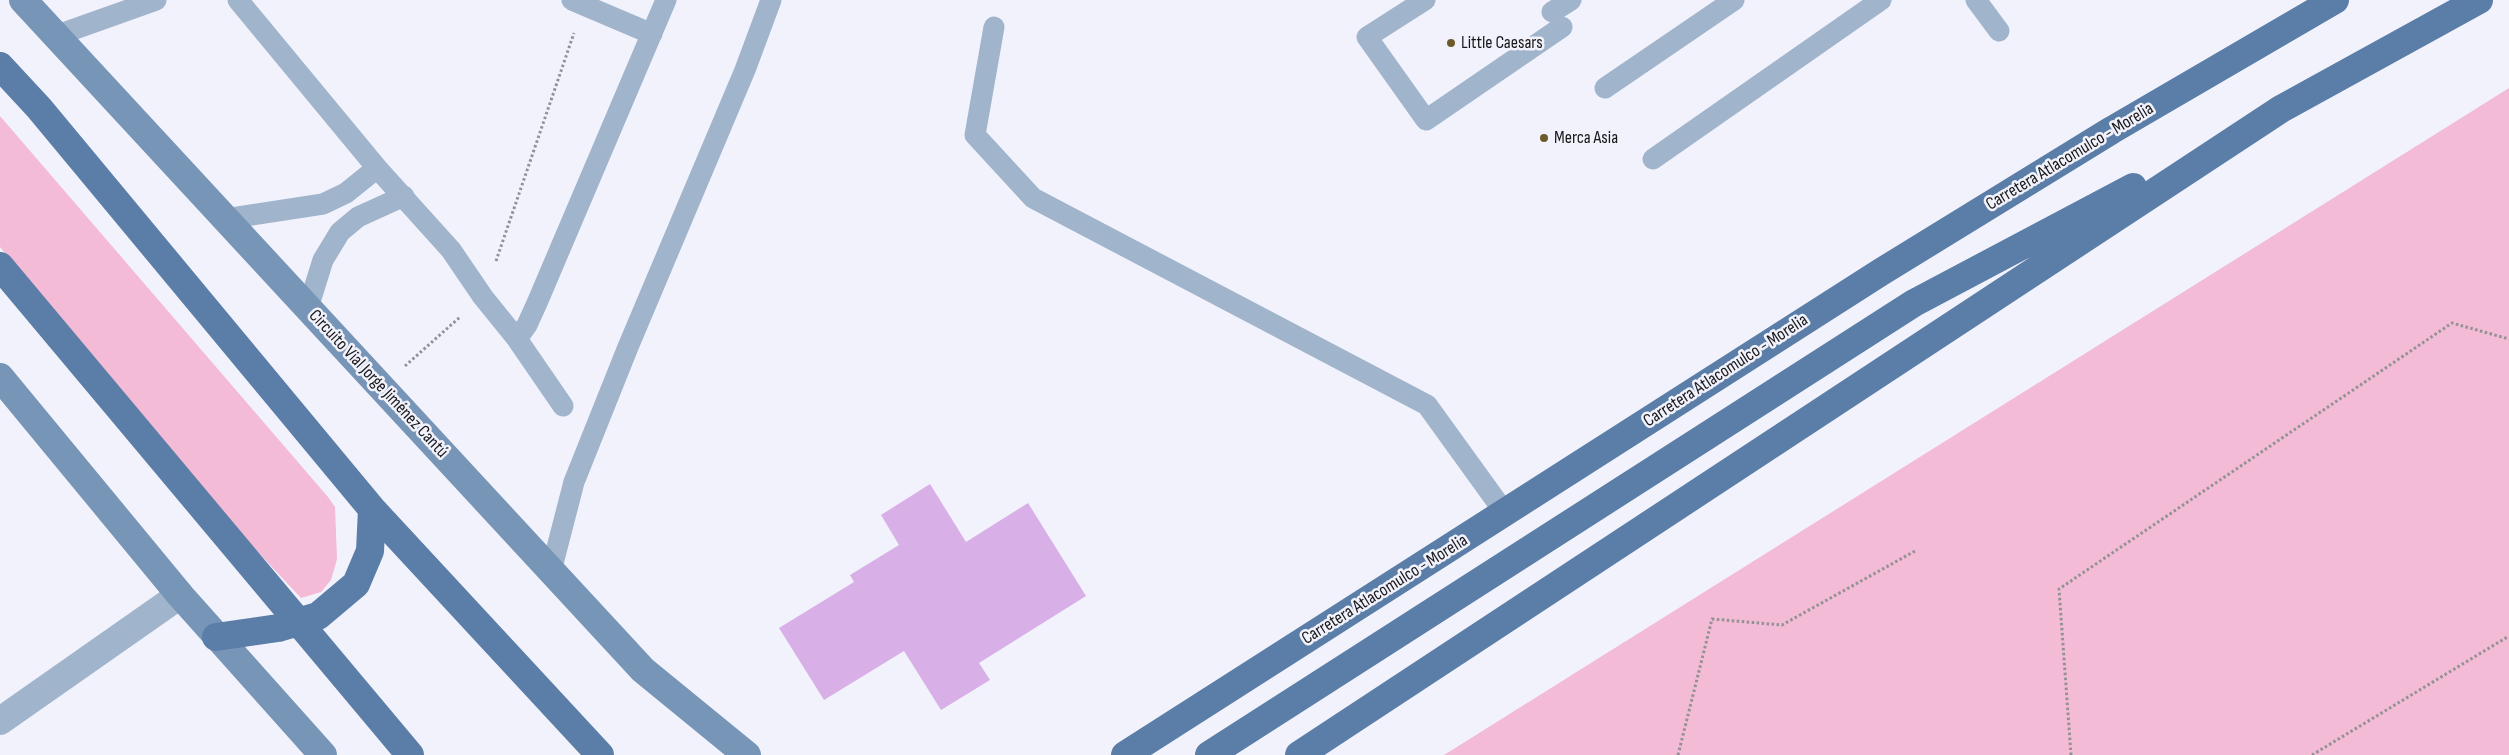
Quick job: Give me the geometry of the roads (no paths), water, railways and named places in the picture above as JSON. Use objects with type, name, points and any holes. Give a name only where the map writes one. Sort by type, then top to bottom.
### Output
[{"type":"main road","name":"Carretera Atlacomulco - Morelia","points":[[1125,755],[1914,252],[2112,130],[2335,0]]},
{"type":"main road","points":[[1209,755],[1914,303],[2281,109],[2479,0]]},
{"type":"main road","points":[[0,66],[39,108],[372,509],[600,755]]},
{"type":"main road","points":[[1299,755],[2281,109]]},
{"type":"main road","points":[[0,266],[410,755]]},
{"type":"main road","points":[[216,636],[278,628],[318,616],[356,584],[370,551],[372,509]]},
{"type":"street","name":"Circuito Vial Jorge Jiménez Cantú","points":[[33,4],[55,36],[643,670],[747,755]]},
{"type":"street","points":[[0,377],[180,595],[323,755]]},
{"type":"street","points":[[0,721],[180,595]]},
{"type":"lane","points":[[55,36],[156,0]]},
{"type":"lane","points":[[238,0],[377,168],[451,250],[483,297],[517,339],[563,406]]},
{"type":"lane","points":[[517,339],[527,325],[538,303],[666,0]]},
{"type":"lane","points":[[551,571],[574,482],[628,347],[745,70],[771,0]]},
{"type":"lane","points":[[1425,0],[1367,37],[1426,120],[1557,19],[1570,0]]},
{"type":"lane","points":[[1605,88],[1734,0]]},
{"type":"lane","points":[[1654,159],[1881,0]]},
{"type":"lane","points":[[1976,0],[1998,31]]},
{"type":"lane","points":[[578,2],[652,34]]},
{"type":"lane","points":[[994,27],[975,135],[1033,198],[1427,405],[1506,513]]},
{"type":"lane","points":[[224,219],[323,204],[346,192],[377,168]]},
{"type":"lane","points":[[308,308],[323,260],[340,232],[358,216],[404,196]]},
{"type":"place","name":"Little Caesars","points":[[1451,43]]},
{"type":"place","name":"Merca Asia","points":[[1544,138]]}]
